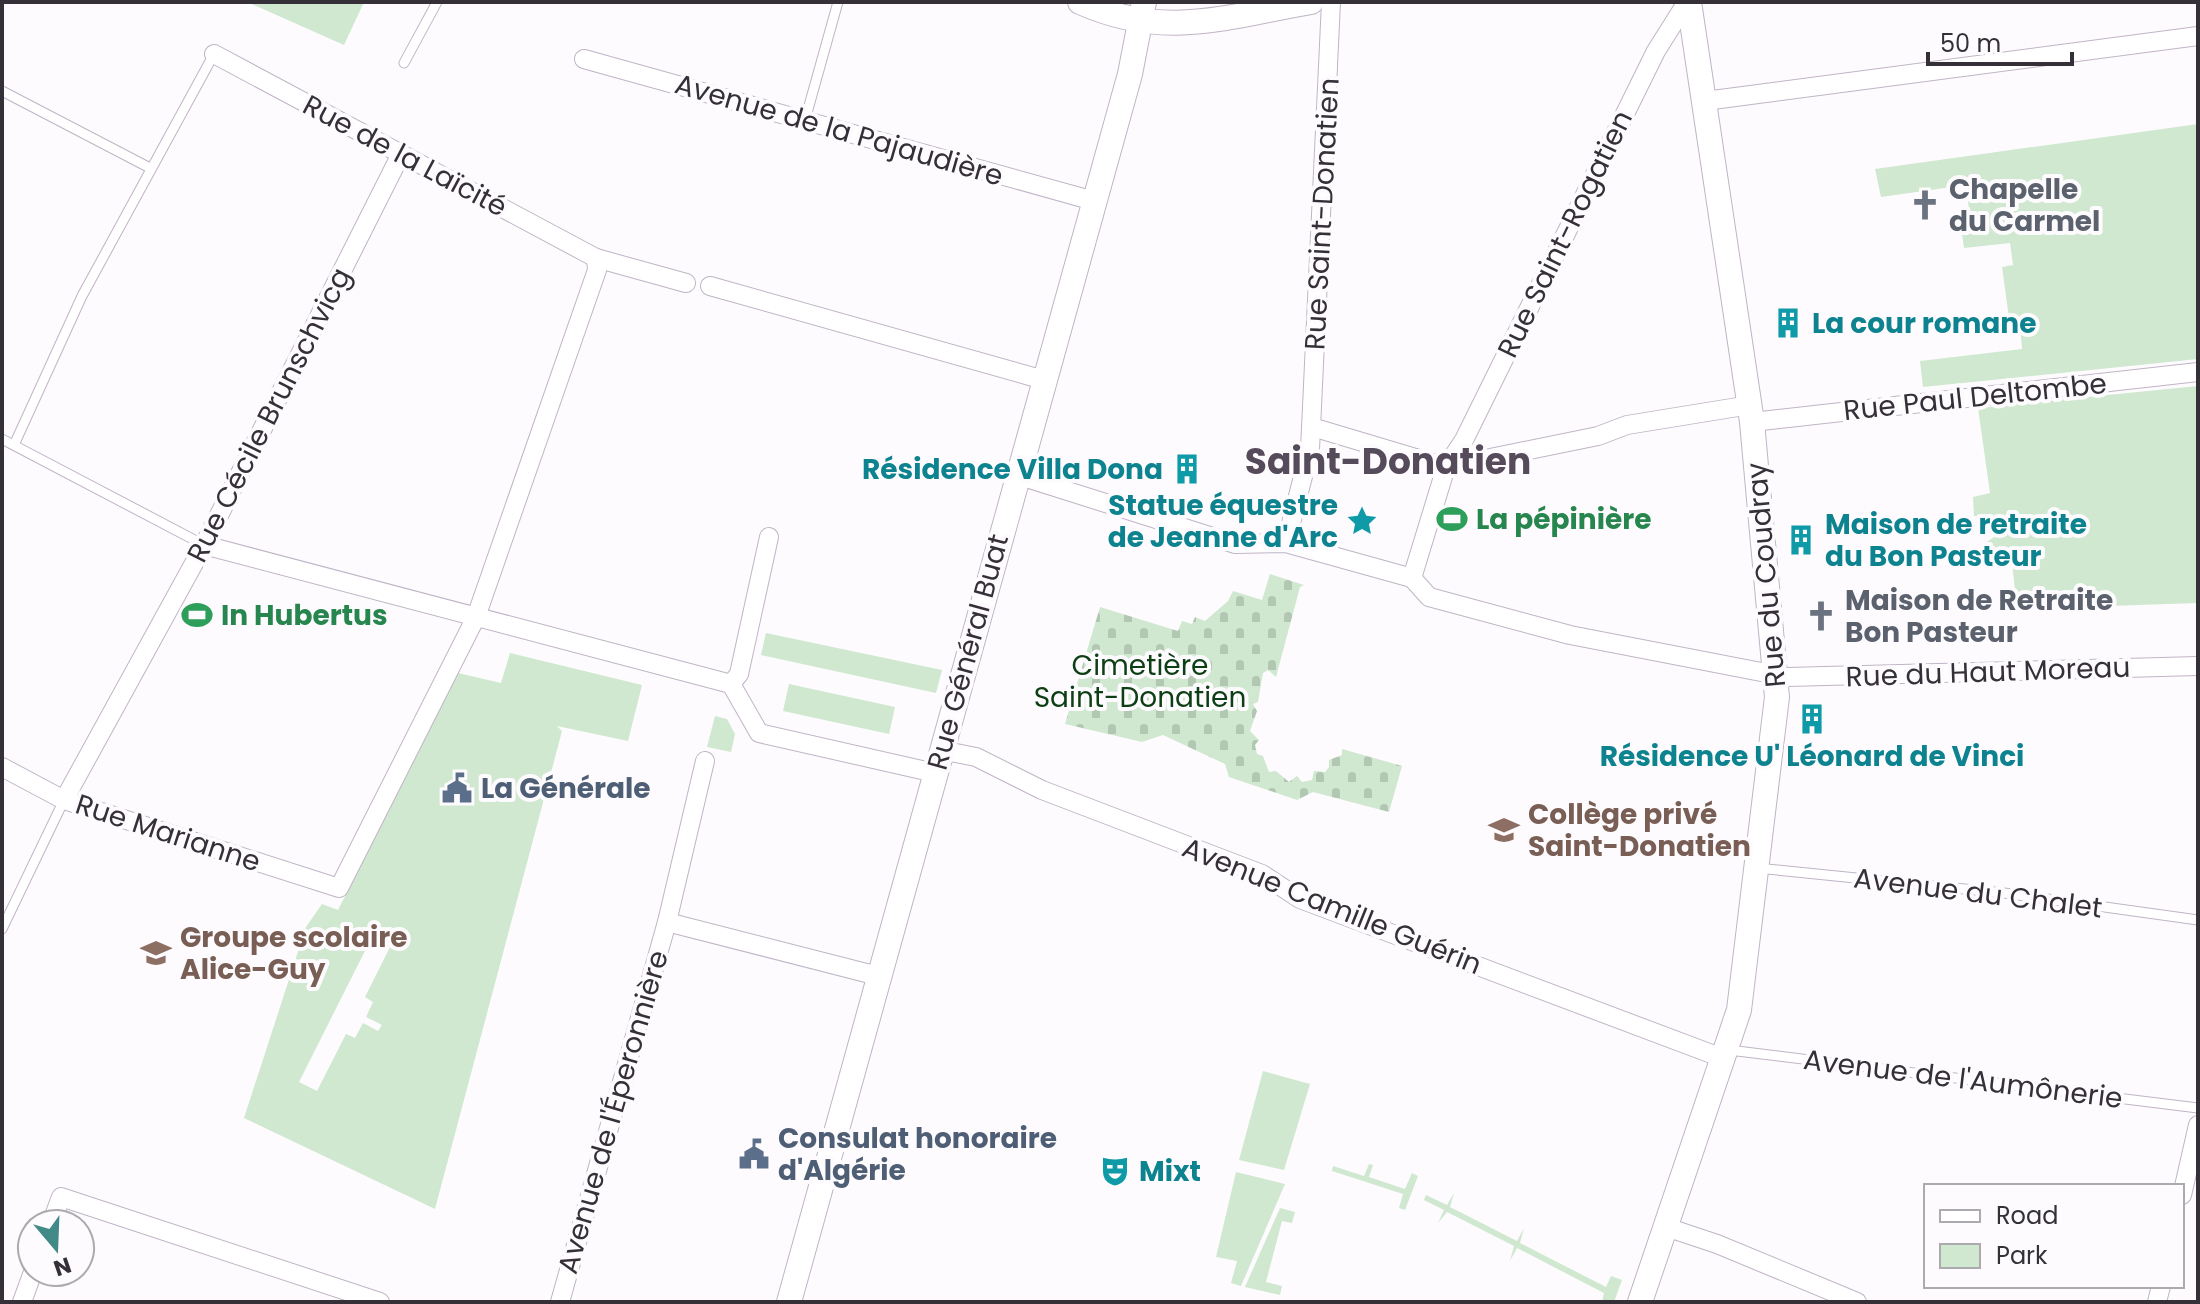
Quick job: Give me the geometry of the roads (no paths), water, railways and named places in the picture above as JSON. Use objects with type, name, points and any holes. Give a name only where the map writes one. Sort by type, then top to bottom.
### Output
[{"type":"street","points":[[1080,2],[1141,12],[1182,25],[1311,2]]},
{"type":"street","name":"Rue Saint-Donatien","points":[[1286,543],[1310,449],[1312,427],[1331,2]]},
{"type":"street","name":"Rue du Coudray","points":[[1640,1302],[1739,1010],[1777,675],[1751,414],[1688,2]]},
{"type":"street","name":"Rue Saint-Rogatien","points":[[1412,578],[1446,467],[1464,440],[1656,51],[1688,2]]},
{"type":"street","name":"Rue Général Buat","points":[[789,1302],[1130,74],[1141,12]]},
{"type":"street","points":[[1705,101],[2198,36]]},
{"type":"street","name":"Rue de la Laïcité","points":[[214,54],[596,258],[686,283]]},
{"type":"street","name":"Avenue de la Pajaudière","points":[[584,59],[1094,201]]},
{"type":"street","name":"Rue Cécile Brunschvicg","points":[[64,800],[204,545],[401,154]]},
{"type":"street","points":[[476,617],[597,270],[596,258]]},
{"type":"street","points":[[710,286],[1044,380]]},
{"type":"street","name":"Rue Paul Deltombe","points":[[1446,467],[1598,436],[1627,425],[1751,414],[1861,410],[2198,372]]},
{"type":"street","points":[[1312,427],[1446,467]]},
{"type":"street","points":[[1017,475],[1235,544],[1286,543],[1412,578]]},
{"type":"street","points":[[204,545],[476,617],[735,679],[769,537]]},
{"type":"street","name":"Rue du Haut Moreau","points":[[1412,578],[1429,597],[1555,631],[1777,675],[2198,666]]},
{"type":"street","name":"Rue Marianne","points":[[2,767],[64,800],[339,888],[476,617]]},
{"type":"street","name":"Avenue Camille Guérin","points":[[735,679],[759,733],[938,761],[976,757],[1042,790],[1262,874],[1300,899],[1726,1054]]},
{"type":"street","name":"Avenue de l'Éperonnière","points":[[560,1302],[667,922],[705,761]]},
{"type":"street","name":"Avenue de l'Éperonnière","points":[[667,922],[878,976]]},
{"type":"street","points":[[2184,1186],[2198,1125]]},
{"type":"street","points":[[57,1208],[61,1197],[94,1208]]},
{"type":"street","points":[[96,1209],[380,1302]]},
{"type":"street","points":[[1666,1227],[1717,1244],[1857,1302]]},
{"type":"lane","points":[[404,63],[437,2]]},
{"type":"lane","points":[[805,120],[838,2]]},
{"type":"lane","points":[[14,445],[82,296],[214,54]]},
{"type":"lane","points":[[2,91],[150,168]]},
{"type":"lane","points":[[2,439],[204,545]]},
{"type":"lane","points":[[2,929],[64,800]]},
{"type":"lane","name":"Avenue du Chalet","points":[[1757,868],[2004,893],[2198,920]]},
{"type":"lane","name":"Avenue de l'Aumônerie","points":[[1726,1054],[2198,1108]]},
{"type":"place","name":"Chapelle du Carmel","points":[[1925,205]]},
{"type":"place","name":"La cour romane","points":[[1788,323]]},
{"type":"place","name":"Résidence Villa Dona","points":[[1187,469]]},
{"type":"place","name":"La pépinière","points":[[1452,519]]},
{"type":"place","name":"Statue équestre de Jeanne d'Arc","points":[[1362,521]]},
{"type":"place","name":"Maison de retraite du Bon Pasteur","points":[[1801,540]]},
{"type":"place","name":"In Hubertus","points":[[197,615]]},
{"type":"place","name":"Maison de Retraite Bon Pasteur","points":[[1821,616]]},
{"type":"place","name":"Résidence U' Léonard de Vinci","points":[[1812,719]]},
{"type":"place","name":"La Générale","points":[[457,788]]},
{"type":"place","name":"Collège privé Saint-Donatien","points":[[1504,830]]},
{"type":"place","name":"Groupe scolaire Alice-Guy","points":[[156,953]]},
{"type":"place","name":"Consulat honoraire d'Algérie","points":[[754,1154]]},
{"type":"place","name":"Mixt","points":[[1115,1171]]},
{"type":"district","name":"Saint-Donatien","points":[[1388,461]]},
{"type":"park label","name":"Cimetière Saint-Donatien","points":[[1140,681]]}]
